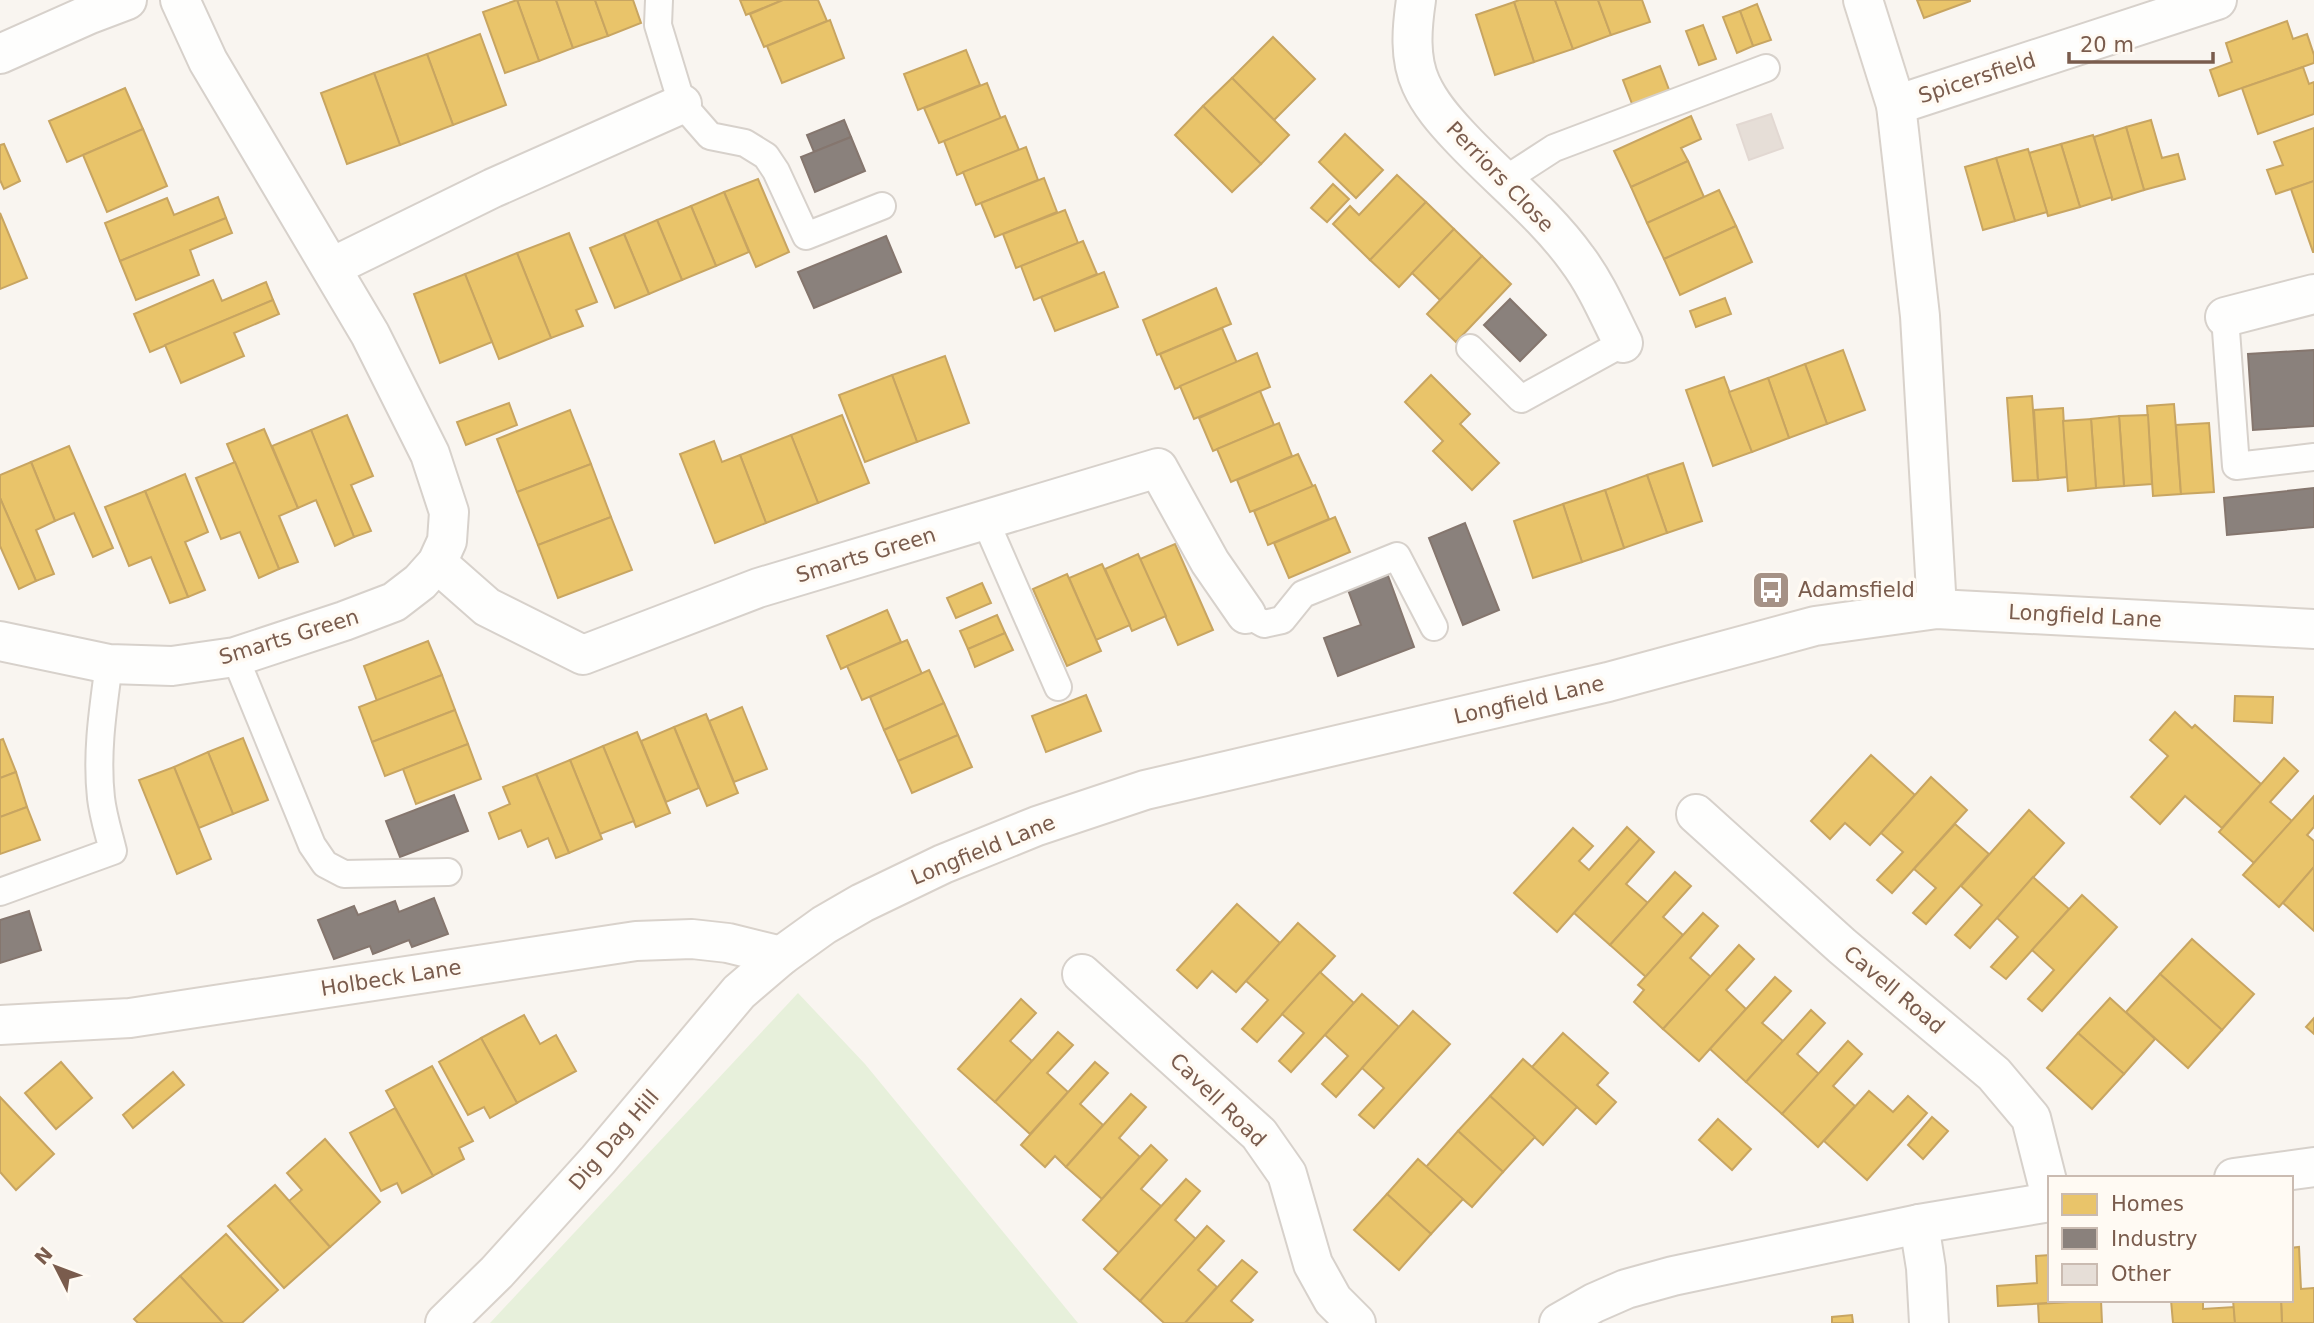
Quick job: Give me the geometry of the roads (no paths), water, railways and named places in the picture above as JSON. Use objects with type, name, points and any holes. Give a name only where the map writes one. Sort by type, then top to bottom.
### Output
[{"type":"street","points":[[0,54],[127,0]]},
{"type":"street","name":"Smarts Green","points":[[0,641],[109,664],[173,666],[235,657],[394,602],[420,582],[437,563],[447,541],[449,512],[430,454],[370,334],[208,61],[180,0]]},
{"type":"street","name":"Perriors Close","points":[[1416,0],[1412,28],[1414,58],[1420,82],[1439,114],[1503,181],[1545,220],[1578,259],[1623,343]]},
{"type":"street","points":[[1863,0],[1896,105],[1920,316],[1937,609]]},
{"type":"street","name":"Spicersfield","points":[[1896,105],[2217,0]]},
{"type":"street","points":[[332,267],[493,188],[682,104]]},
{"type":"street","points":[[2225,317],[2314,295]]},
{"type":"street","name":"Smarts Green","points":[[437,563],[487,607],[583,655],[758,587],[1158,468],[1210,562],[1246,614]]},
{"type":"street","name":"Longfield Lane","points":[[781,956],[824,925],[862,903],[943,864],[1037,826],[1145,790],[1608,682],[1815,626],[1937,609],[2314,629]]},
{"type":"street","name":"Cavell Road","points":[[1696,814],[1842,946],[1994,1074],[2031,1118],[2048,1185]]},
{"type":"street","name":"Holbeck Lane","points":[[0,1025],[131,1018],[636,941],[692,939],[728,943],[781,956]]},
{"type":"street","name":"Dig Dag Hill","points":[[445,1323],[497,1272],[598,1160],[740,992],[781,956]]},
{"type":"street","name":"Cavell Road","points":[[1082,974],[1259,1134],[1287,1174],[1313,1264],[1333,1300],[1356,1323]]},
{"type":"street","points":[[2249,1176],[2314,1167]]},
{"type":"street","points":[[1559,1323],[1626,1289],[1661,1280],[1919,1224],[2048,1202]]},
{"type":"street","points":[[1919,1224],[1926,1268],[1929,1323]]},
{"type":"lane","points":[[659,0],[658,25],[682,104],[710,136],[745,143],[766,156],[776,171],[806,236],[882,206]]},
{"type":"lane","points":[[1503,181],[1555,148],[1766,68]]},
{"type":"lane","points":[[2225,317],[2236,466],[2314,457]]},
{"type":"lane","points":[[1470,348],[1521,399],[1623,343]]},
{"type":"lane","points":[[985,520],[1058,687]]},
{"type":"lane","points":[[1246,614],[1264,625],[1282,620],[1303,594],[1396,556],[1434,627]]},
{"type":"lane","points":[[235,657],[312,845],[325,864],[344,874],[449,873]]},
{"type":"lane","points":[[0,892],[113,851],[101,800],[99,766],[100,730],[109,664]]},
{"type":"place","name":"Adamsfield","points":[[1771,590]]}]
